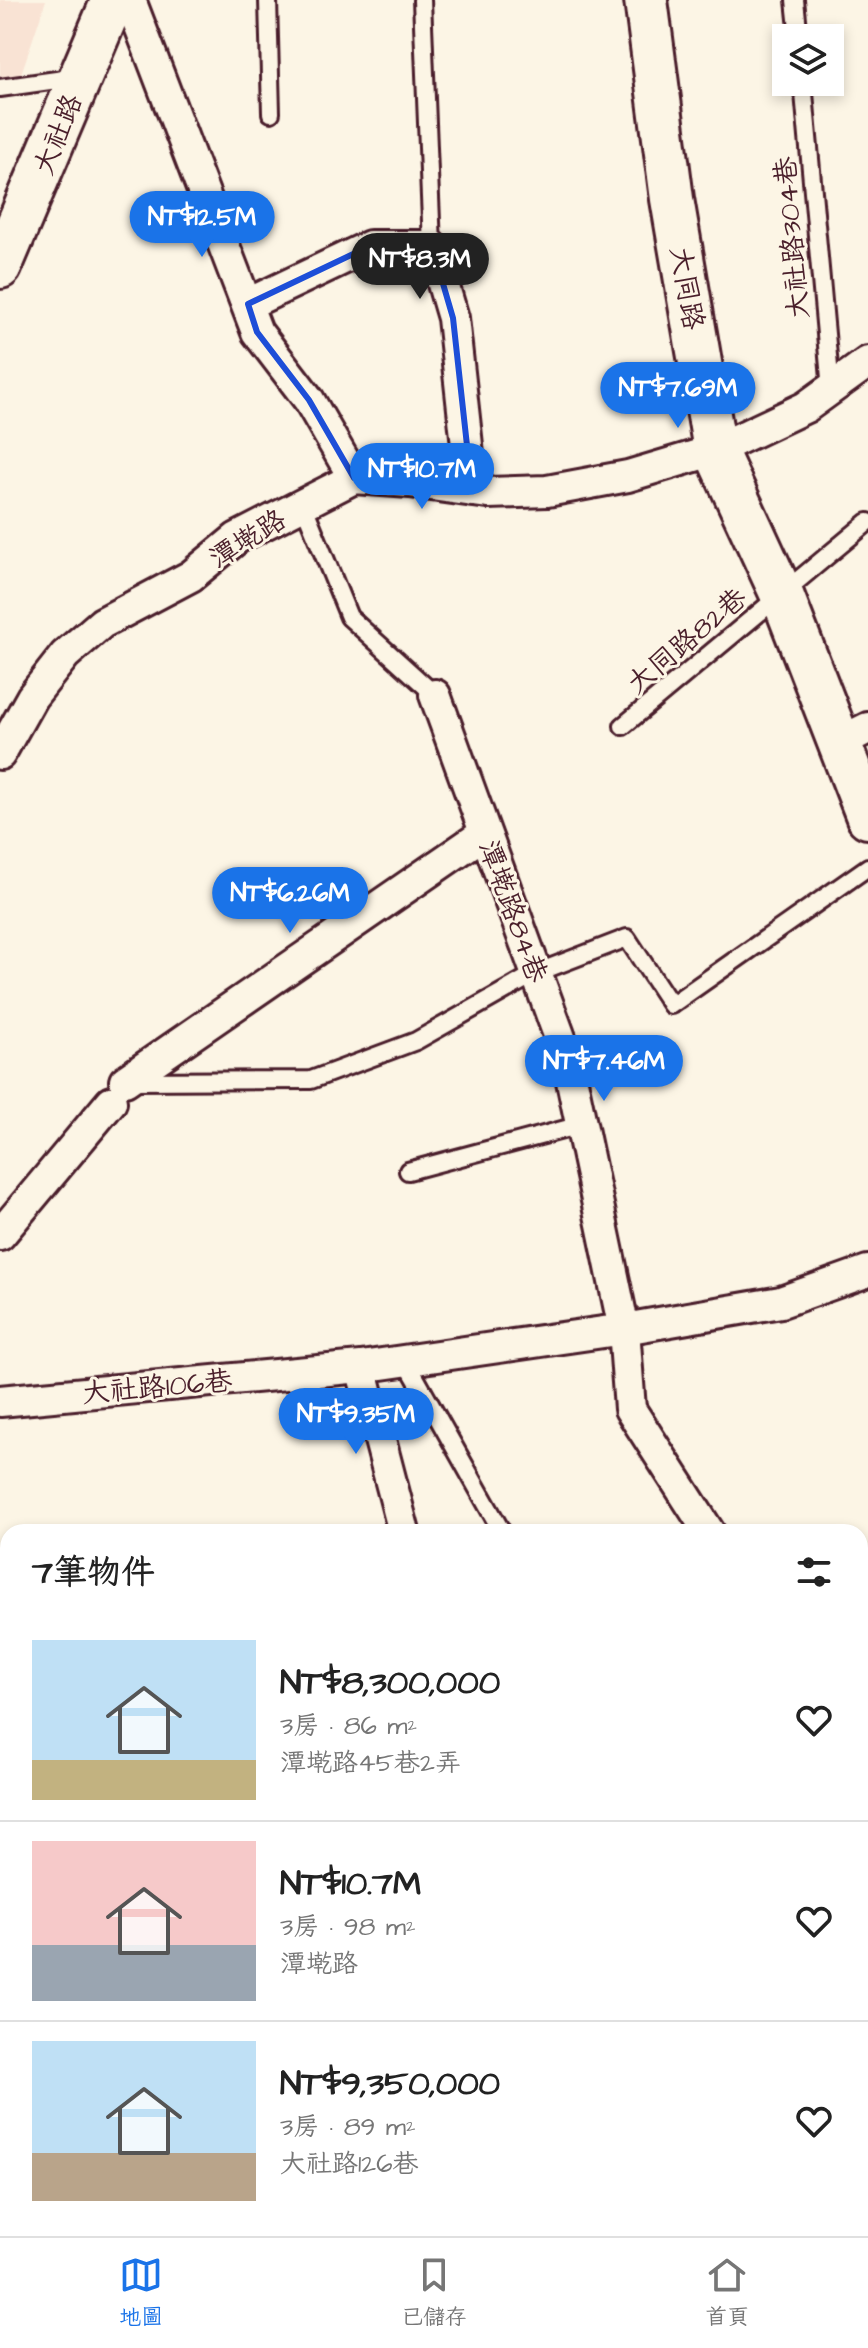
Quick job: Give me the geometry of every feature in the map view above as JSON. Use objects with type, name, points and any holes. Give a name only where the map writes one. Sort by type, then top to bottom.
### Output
[{"type":"street","name":"大社路","points":[[0,267],[113,0]]},
{"type":"street","points":[[130,0],[257,332],[309,400],[354,478],[488,493],[547,491],[628,476],[715,450],[806,407],[868,362]]},
{"type":"street","name":"大同路","points":[[646,0],[672,199],[715,450],[782,595],[853,736],[868,817]]},
{"type":"street","points":[[248,304],[370,246],[432,246],[453,318],[472,491]]},
{"type":"street","name":"潭墘路","points":[[1,751],[32,697],[65,655],[102,623],[191,576],[237,538],[354,478]]},
{"type":"street","name":"潭墘路84巷","points":[[435,695],[567,1057],[624,1329],[630,1409],[704,1524]]},
{"type":"street","points":[[0,1235],[118,1092],[485,833]]},
{"type":"street","name":"大社路106巷","points":[[0,1401],[361,1367],[624,1329],[781,1302],[868,1271]]},
{"type":"street","points":[[361,1367],[402,1524]]},
{"type":"lane","points":[[268,0],[271,113]]},
{"type":"lane","points":[[422,0],[432,246]]},
{"type":"lane","points":[[795,0],[798,24]]},
{"type":"lane","points":[[0,88],[80,77]]},
{"type":"lane","name":"大社路304巷","points":[[804,96],[831,389]]},
{"type":"lane","name":"潭墘路84巷","points":[[303,504],[349,617],[435,695]]},
{"type":"lane","name":"大同路82巷","points":[[623,726],[868,522]]},
{"type":"lane","points":[[118,1092],[311,1080],[416,1041],[536,973],[627,938],[671,1005],[868,867]]},
{"type":"lane","points":[[408,1171],[581,1125]]},
{"type":"lane","points":[[406,1361],[498,1524]]},
{"type":"highlighted area","points":[[370,246],[432,246],[453,318],[472,491],[354,478],[309,400],[257,332],[248,304]]},
{"type":"shaded area","points":[[0,0],[46,0],[20,77],[0,80]]}]
